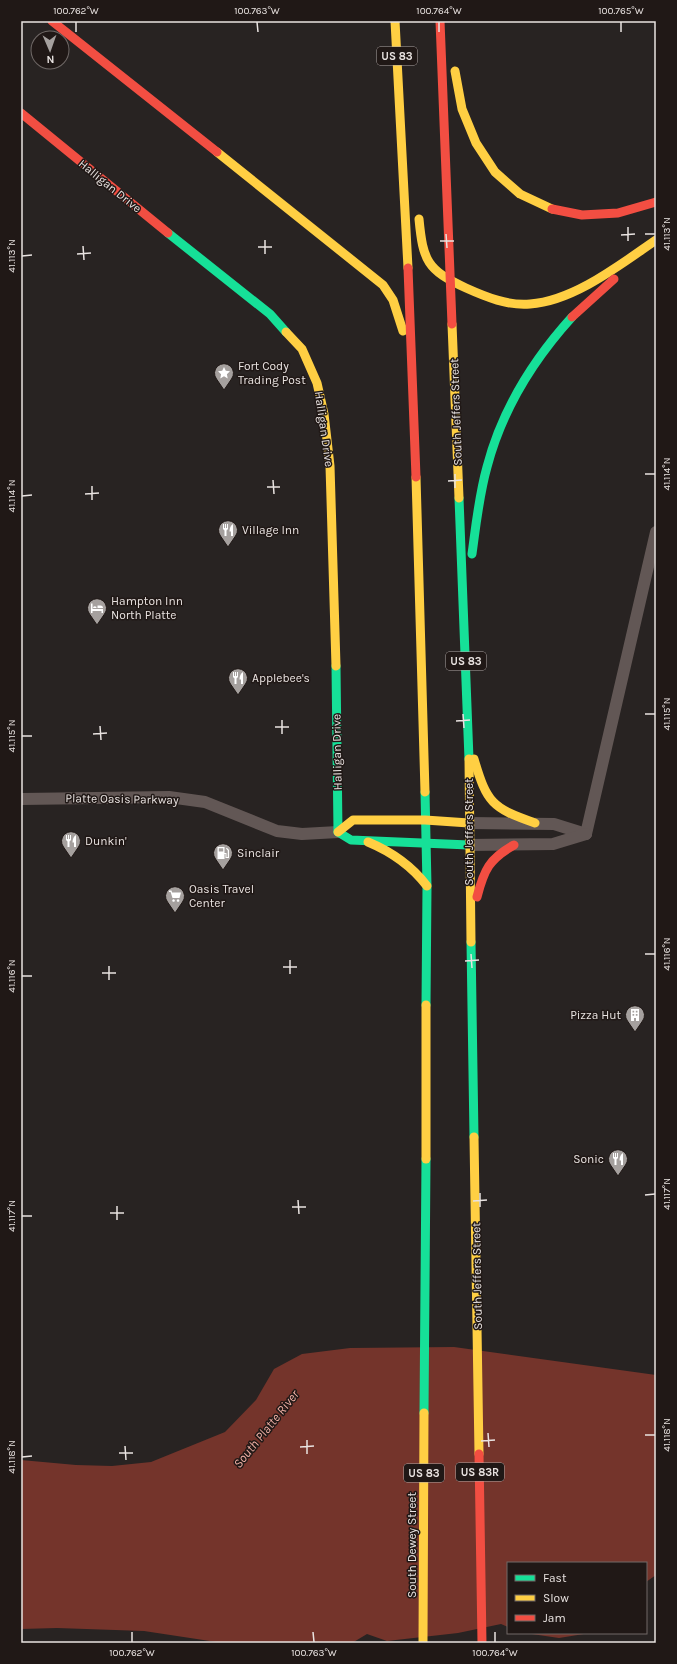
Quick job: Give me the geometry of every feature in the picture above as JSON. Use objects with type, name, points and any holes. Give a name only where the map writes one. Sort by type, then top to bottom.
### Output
[{"type":"main road","points":[[52,21],[383,285],[398,310],[414,383]]},
{"type":"main road","name":"US 83","points":[[395,21],[400,90],[414,383],[427,886]]},
{"type":"main road","name":"South Jeffers Street","points":[[440,21],[469,742],[470,926],[478,1301],[482,1643]]},
{"type":"main road","points":[[448,21],[450,37]]},
{"type":"main road","points":[[454,59],[456,94],[468,130],[481,155],[500,178],[518,193],[551,210],[592,216],[616,214],[642,208],[656,202]]},
{"type":"main road","points":[[400,90],[410,125]]},
{"type":"main road","name":"Halligan Drive","points":[[21,112],[124,198],[270,314],[302,349],[317,383],[324,414],[330,466],[335,601],[338,832]]},
{"type":"main road","points":[[418,207],[421,244],[425,258],[437,274],[451,282],[488,298],[504,302],[525,304],[541,303],[568,294],[590,282],[656,240]]},
{"type":"main road","points":[[464,613],[478,505],[488,464],[496,438],[521,384],[539,356],[570,319],[612,281],[656,250]]},
{"type":"main road","points":[[469,742],[479,776],[496,804],[506,812],[535,823]]},
{"type":"main road","points":[[469,823],[425,820],[352,820],[338,832],[351,840],[368,842],[426,842],[469,845]]},
{"type":"main road","points":[[368,842],[391,851],[408,863],[427,886]]},
{"type":"main road","points":[[470,926],[483,870],[492,859],[514,845]]},
{"type":"main road","name":"South Dewey Street","points":[[423,1643],[427,886]]},
{"type":"street","points":[[586,834],[656,532]]},
{"type":"street","name":"Platte Oasis Parkway","points":[[21,798],[169,797],[205,802],[277,831],[302,834],[338,832]]},
{"type":"street","points":[[469,823],[554,824],[586,834]]},
{"type":"street","points":[[469,845],[553,844],[586,834]]},
{"type":"water","name":"South Platte River","points":[[454,1347],[656,1375],[656,1575],[647,1581],[647,1562],[507,1562],[507,1627],[501,1624],[458,1633],[387,1641],[367,1634],[352,1643],[223,1643],[144,1631],[57,1628],[21,1629],[21,1460],[76,1465],[112,1466],[151,1462],[225,1432],[256,1400],[274,1369],[302,1354],[350,1348]]},
{"type":"water","points":[[532,1634],[584,1634],[559,1638]]},
{"type":"traffic: fast","points":[[168,233],[270,314],[286,332]]},
{"type":"traffic: fast","points":[[472,554],[484,478],[493,446],[501,426],[520,387],[532,368],[572,317]]},
{"type":"traffic: fast","points":[[459,498],[469,759]]},
{"type":"traffic: fast","points":[[336,666],[338,832]]},
{"type":"traffic: fast","points":[[425,792],[427,886],[426,1005]]},
{"type":"traffic: fast","points":[[338,832],[351,840],[469,845]]},
{"type":"traffic: fast","points":[[471,942],[474,1137]]},
{"type":"traffic: fast","points":[[424,1413],[426,1159]]},
{"type":"traffic: slow","points":[[395,21],[408,268]]},
{"type":"traffic: slow","points":[[455,71],[462,109],[476,143],[495,172],[520,194],[552,209]]},
{"type":"traffic: slow","points":[[217,152],[383,285],[393,300],[403,331]]},
{"type":"traffic: slow","points":[[419,219],[425,255],[435,269],[453,282],[489,298],[514,304],[530,304],[547,301],[580,289],[612,270],[656,240]]},
{"type":"traffic: slow","points":[[452,324],[459,498]]},
{"type":"traffic: slow","points":[[286,332],[302,349],[317,383],[324,414],[330,466],[336,666]]},
{"type":"traffic: slow","points":[[416,477],[425,792]]},
{"type":"traffic: slow","points":[[469,759],[471,942]]},
{"type":"traffic: slow","points":[[474,759],[483,785],[493,802],[509,813],[535,823]]},
{"type":"traffic: slow","points":[[338,832],[353,820],[425,820],[469,823]]},
{"type":"traffic: slow","points":[[368,842],[385,850],[408,865],[427,886]]},
{"type":"traffic: slow","points":[[426,1005],[426,1159]]},
{"type":"traffic: slow","points":[[474,1137],[479,1454]]},
{"type":"traffic: slow","points":[[423,1643],[424,1413]]},
{"type":"traffic: jam","points":[[52,21],[217,152]]},
{"type":"traffic: jam","points":[[440,21],[452,324]]},
{"type":"traffic: jam","points":[[21,113],[168,233]]},
{"type":"traffic: jam","points":[[552,209],[582,215],[618,213],[656,202]]},
{"type":"traffic: jam","points":[[408,268],[416,477]]},
{"type":"traffic: jam","points":[[572,317],[614,279]]},
{"type":"traffic: jam","points":[[477,897],[485,872],[493,860],[514,845]]},
{"type":"traffic: jam","points":[[479,1454],[482,1643]]},
{"type":"place","name":"Fort Cody Trading Post","points":[[224,390]]},
{"type":"place","name":"Village Inn","points":[[228,547]]},
{"type":"place","name":"Hampton Inn North Platte","points":[[97,625]]},
{"type":"place","name":"Applebee's","points":[[238,695]]},
{"type":"place","name":"Dunkin'","points":[[71,858]]},
{"type":"place","name":"Sinclair","points":[[223,870]]},
{"type":"place","name":"Oasis Travel Center","points":[[175,913]]},
{"type":"place","name":"Pizza Hut","points":[[635,1032]]},
{"type":"place","name":"Sonic","points":[[618,1176]]}]
